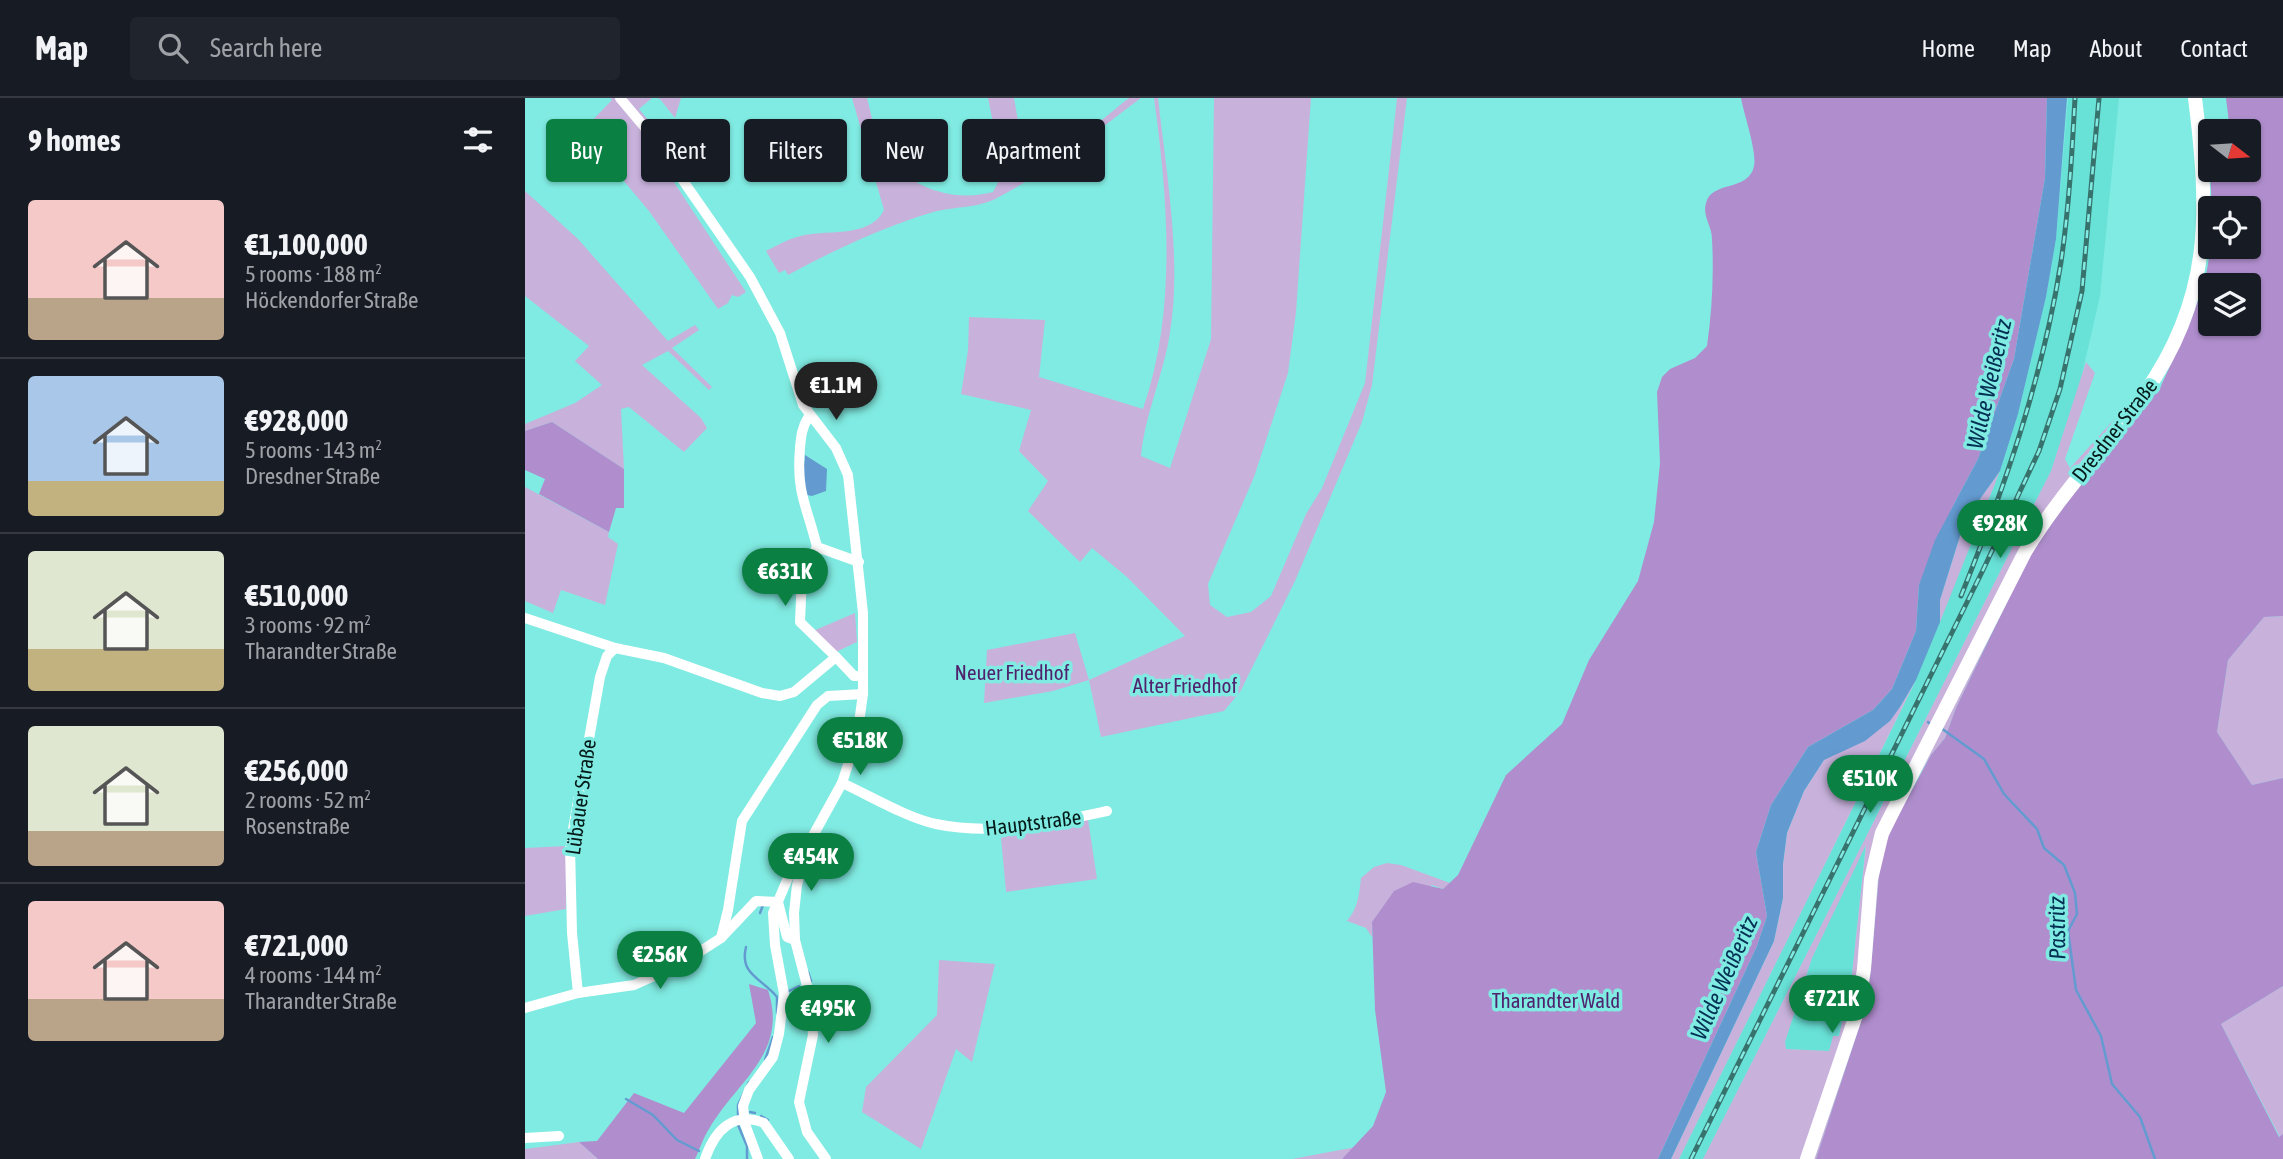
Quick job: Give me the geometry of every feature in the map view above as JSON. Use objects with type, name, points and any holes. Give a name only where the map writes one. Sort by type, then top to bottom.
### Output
[{"type":"main road","name":"Dresdner Straße","points":[[1807,1159],[1857,1012],[1864,969],[1871,879],[1880,841],[1895,803],[2025,552],[2048,515],[2143,395],[2180,330],[2196,283],[2203,241],[2203,180],[2196,98]]},
{"type":"street","points":[[620,98],[652,136],[750,277],[780,333],[809,416],[824,432],[844,462],[859,562],[864,626],[863,694],[857,737],[842,783],[806,851],[797,885],[795,940],[813,1018],[812,1049],[799,1102],[807,1132],[826,1159]]},
{"type":"street","points":[[809,416],[802,432],[798,480],[801,502],[817,547],[838,557],[859,562]]},
{"type":"street","points":[[817,547],[802,575],[800,622],[854,676],[863,676]]},
{"type":"street","points":[[525,618],[615,648],[664,658],[762,693],[780,696],[794,692],[819,668],[836,657]]},
{"type":"street","name":"Lübauer Straße","points":[[578,993],[572,933],[570,846],[600,677],[607,656],[615,648]]},
{"type":"street","points":[[721,938],[729,910],[734,860],[746,814],[817,705],[828,695],[863,694]]},
{"type":"street","name":"Hauptstraße","points":[[842,783],[933,824],[983,829],[1051,822],[1107,811]]},
{"type":"street","points":[[758,1159],[740,1119],[750,1090],[773,1057],[779,1034],[784,994],[773,914],[804,841]]},
{"type":"street","points":[[525,1008],[578,993],[634,985],[679,965],[721,938],[751,904],[761,900],[778,902]]},
{"type":"street","points":[[778,902],[787,937],[795,940]]},
{"type":"street","points":[[705,1159],[713,1141],[740,1119],[765,1123],[775,1134],[789,1159]]},
{"type":"street","points":[[525,1138],[559,1136]]},
{"type":"shaded area","points":[[2068,98],[2119,98],[2100,296],[2078,392],[2051,471],[1703,1159],[1679,1159],[1913,687],[2000,471],[2018,414],[2046,297],[2056,239]]},
{"type":"shaded area","points":[[1866,842],[1851,983],[1839,1036],[1829,1051],[1786,1049],[1785,1042],[1812,958]]},
{"type":"green space","points":[[610,98],[652,98],[639,109],[647,119],[641,119],[641,182],[674,182],[746,292],[738,297],[732,295],[728,303],[718,309],[649,211],[625,182],[627,182],[627,119],[594,119],[612,100]]},
{"type":"green space","points":[[657,98],[681,98],[675,118],[660,99]]},
{"type":"green space","points":[[852,98],[867,98],[872,119],[861,119],[861,130]]},
{"type":"green space","points":[[988,98],[1014,98],[1018,119],[992,119]]},
{"type":"green space","points":[[1129,98],[1141,98],[1105,125],[1104,119]]},
{"type":"green space","name":"Alter Friedhof","points":[[1154,98],[1158,98],[1174,246],[1173,305],[1167,348],[1146,425],[1141,456],[1170,468],[1211,339],[1214,98],[1311,98],[1296,312],[1288,373],[1254,477],[1208,584],[1210,605],[1227,617],[1251,612],[1271,596],[1306,514],[1322,488],[1365,383],[1397,98],[1407,98],[1372,385],[1362,422],[1295,581],[1240,692],[1224,711],[1101,737],[1089,680],[1185,636],[1127,577],[1092,548],[1080,562],[1028,511],[1048,481],[1019,451],[1031,410],[961,394],[968,350],[969,317],[1045,320],[1039,377],[1143,409],[1161,333],[1167,255],[1163,176]]},
{"type":"green space","name":"Tharandter Wald","points":[[1741,98],[2047,98],[2045,178],[2014,359],[1978,459],[1951,510],[1919,585],[1916,631],[1892,689],[1873,710],[1808,747],[1771,805],[1756,852],[1767,916],[1757,946],[1658,1159],[1342,1159],[1373,1126],[1386,1092],[1375,1010],[1372,922],[1394,891],[1413,882],[1443,889],[1458,875],[1506,775],[1562,724],[1589,660],[1638,581],[1654,522],[1660,463],[1657,392],[1662,377],[1670,369],[1695,358],[1707,346],[1713,266],[1712,234],[1705,212],[1706,203],[1715,191],[1745,180],[1754,166],[1752,142]]},
{"type":"green space","points":[[2226,98],[2283,98],[2283,616],[2264,617],[2228,660],[2217,732],[2252,785],[2283,778],[2283,986],[2221,1024],[2279,1137],[2283,1134],[2283,1159],[1816,1159],[1868,1000],[1880,865],[1885,845],[1931,755],[1945,738],[1956,708],[2031,552],[2079,486],[2160,388],[2198,300],[2198,336],[2261,336],[2261,273],[2206,273],[2209,259],[2261,259],[2261,196],[2211,196],[2211,182],[2261,182],[2261,119],[2229,119]]},
{"type":"green space","points":[[876,182],[917,182],[951,194],[979,195],[993,192],[998,182],[1024,182],[989,202],[938,211],[858,240],[788,275],[785,270],[779,273],[766,251],[785,241],[808,234],[868,226],[884,210]]},
{"type":"green space","points":[[525,191],[578,239],[668,341],[695,325],[699,330],[672,348],[712,387],[709,390],[668,351],[642,365],[701,418],[707,428],[684,452],[629,407],[621,409],[624,469],[552,422],[525,431],[525,424],[575,403],[602,385],[575,361],[589,346],[525,296]]},
{"type":"green space","points":[[2086,362],[2095,373],[2065,459],[2070,468],[2119,414],[2130,424],[2079,486],[2015,584],[1956,708],[1945,738],[1931,755],[1914,784],[1880,865],[1868,1000],[1816,1159],[1703,1159],[2051,471]],"holes":[[[1866,845],[1851,983],[1839,1036],[1833,1036],[1829,1051],[1786,1049],[1785,1042],[1812,958]]]},
{"type":"green space","points":[[552,422],[624,469],[624,508],[616,508],[609,532],[539,494],[545,479],[525,470],[525,431]]},
{"type":"green space","points":[[2000,471],[1940,622],[1940,600],[1965,520]]},
{"type":"green space","points":[[525,487],[609,532],[608,537],[618,544],[605,605],[561,590],[553,613],[525,601]]},
{"type":"green space","points":[[855,613],[857,642],[836,652],[813,631]]},
{"type":"green space","points":[[2283,616],[2283,778],[2252,785],[2217,732],[2228,660],[2264,617]]},
{"type":"green space","name":"Neuer Friedhof","points":[[1075,633],[1089,680],[1053,691],[984,703],[987,650]]},
{"type":"green space","points":[[1916,680],[1679,1159],[1671,1159],[1774,941],[1783,898],[1787,833],[1804,791],[1824,760],[1900,707]]},
{"type":"green space","points":[[1088,819],[1097,879],[1006,892],[1001,838],[1005,833]]},
{"type":"green space","points":[[566,846],[566,909],[525,916],[525,848]]},
{"type":"green space","points":[[1387,863],[1401,865],[1450,883],[1443,889],[1432,885],[1372,922],[1372,937],[1366,928],[1347,921],[1356,906],[1361,878],[1374,867]]},
{"type":"green space","points":[[939,960],[995,964],[972,1062],[956,1049],[921,1149],[862,1112],[866,1087],[937,1015]]},
{"type":"green space","points":[[749,984],[768,990],[773,1012],[766,1049],[757,1066],[707,1132],[695,1159],[598,1159],[579,1142],[597,1141],[634,1093],[684,1113],[756,1023]]},
{"type":"green space","points":[[2283,986],[2283,1134],[2280,1137],[2221,1024]]},
{"type":"green space","points":[[579,1142],[598,1159],[525,1159],[525,1149]]},
{"type":"green space","points":[[1356,1147],[1342,1159],[1292,1159]]},
{"type":"water","points":[[2047,98],[2067,98],[2056,239],[2046,297],[2018,414],[2000,471],[1965,520],[1940,600],[1940,622],[1916,680],[1900,707],[1890,721],[1865,741],[1824,760],[1804,791],[1787,833],[1783,898],[1774,941],[1671,1159],[1658,1159],[1757,946],[1767,916],[1756,852],[1771,805],[1808,747],[1873,710],[1892,689],[1916,631],[1919,585],[1935,540],[1978,459],[2014,359],[2045,178]]},
{"type":"water","points":[[805,455],[827,469],[826,491],[807,495],[802,484]]},
{"type":"waterway","name":"Pastritz","points":[[1941,728],[1984,759],[2004,794],[2037,829],[2044,848],[2064,865],[2075,893],[2077,914],[2068,931],[2076,990],[2101,1036],[2112,1084],[2140,1117],[2155,1159]]},
{"type":"waterway","points":[[760,913],[763,905]]},
{"type":"waterway","points":[[746,947],[746,964],[754,976],[777,997],[777,1013]]},
{"type":"waterway","points":[[808,972],[811,981]]},
{"type":"waterway","points":[[787,992],[799,986]]},
{"type":"waterway","points":[[765,1060],[773,1037]]},
{"type":"waterway","points":[[738,1118],[738,1105],[749,1082]]},
{"type":"waterway","points":[[626,1099],[653,1115],[677,1140],[699,1151]]},
{"type":"waterway","points":[[750,1112],[755,1113]]},
{"type":"waterway","points":[[761,1116],[768,1120]]},
{"type":"waterway","points":[[738,1125],[747,1146],[747,1159]]},
{"type":"railway","points":[[1961,596],[2007,474],[2044,348],[2064,242],[2075,98]]},
{"type":"railway","points":[[1691,1159],[1983,570],[2039,451],[2060,389],[2082,291],[2099,98]]},
{"type":"water label","name":"Wilde Weißeritz","points":[[1989,384]]},
{"type":"water label","name":"Wilde Weißeritz","points":[[1724,978]]}]
